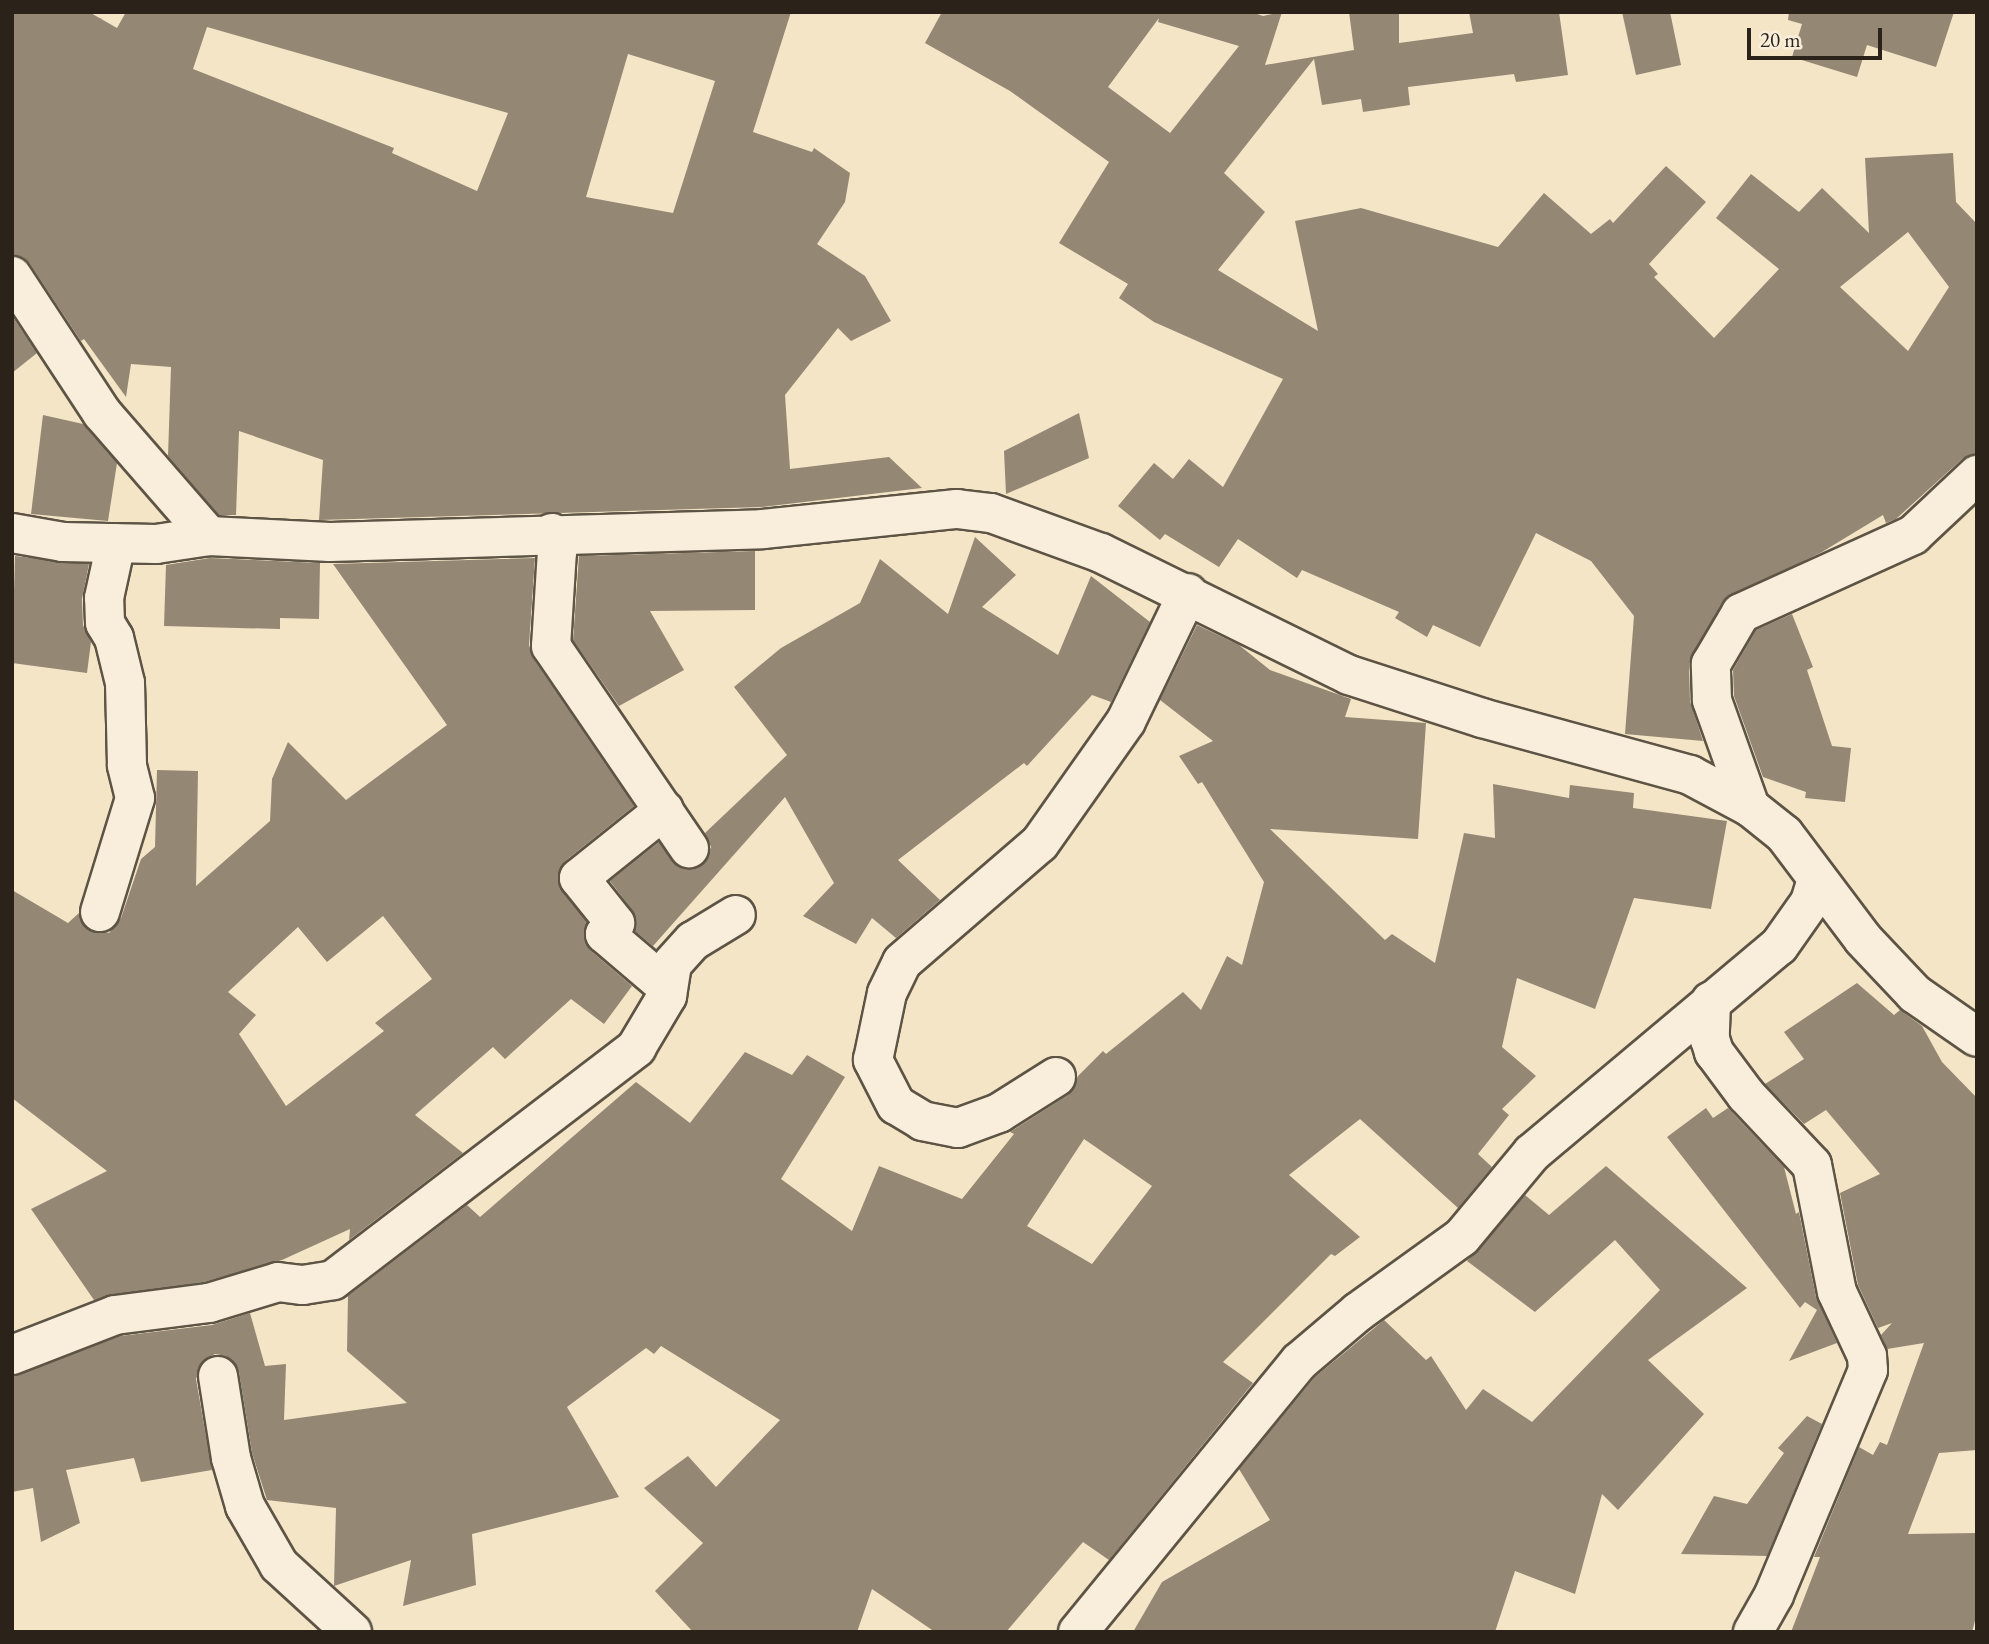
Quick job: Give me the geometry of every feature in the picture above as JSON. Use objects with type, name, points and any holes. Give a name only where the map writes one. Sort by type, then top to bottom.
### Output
[{"type":"street","points":[[12,276],[102,413],[209,536]]},
{"type":"street","points":[[1750,807],[1712,700],[1711,664],[1741,613],[1913,535],[1977,475]]},
{"type":"street","points":[[12,533],[64,541],[156,544],[209,536],[555,556],[957,509],[1024,522],[1101,553],[1188,593],[1349,675],[1482,718],[1690,775],[1750,807],[1784,834],[1863,939],[1915,994],[1977,1037]]},
{"type":"street","points":[[100,912],[135,798],[126,755],[125,684],[114,638],[105,622],[104,598],[116,543]]},
{"type":"street","points":[[555,556],[551,646],[689,848]]},
{"type":"street","points":[[1056,1077],[999,1113],[958,1128],[923,1121],[896,1105],[873,1060],[887,993],[902,962],[1040,843],[1126,721],[1188,593]]},
{"type":"street","points":[[664,810],[579,878],[615,923],[606,934],[665,985]]},
{"type":"street","points":[[1077,1632],[1299,1362],[1357,1312],[1462,1237],[1532,1153],[1779,946],[1810,902],[1817,879]]},
{"type":"street","points":[[12,1355],[115,1315],[209,1303],[278,1282],[303,1285],[333,1280],[636,1048],[662,1007],[672,964],[693,941],[736,915]]},
{"type":"street","points":[[1711,1001],[1714,1052],[1746,1095],[1812,1164],[1837,1292],[1867,1356],[1868,1370],[1774,1595],[1753,1632]]},
{"type":"street","points":[[218,1376],[231,1458],[245,1506],[279,1565],[352,1632]]},
{"type":"building","points":[[12,12],[89,12],[117,28],[126,12],[791,12],[753,132],[812,152],[814,148],[850,173],[845,202],[817,244],[865,276],[891,321],[851,341],[838,328],[785,395],[790,469],[889,457],[922,488],[762,507],[319,520],[323,460],[239,431],[236,515],[219,515],[168,456],[171,367],[131,364],[126,397],[84,339],[81,341],[30,264],[12,254]],"holes":[[[207,27],[508,113],[477,191],[392,153],[394,148],[193,69]],[[628,54],[715,81],[673,213],[586,197]]]},
{"type":"building","points":[[942,12],[1251,12],[1263,16],[1282,12],[1265,65],[1354,50],[1349,12],[1399,12],[1399,43],[1473,33],[1469,12],[1559,12],[1568,75],[1516,82],[1514,74],[1408,87],[1410,105],[1363,112],[1361,99],[1322,105],[1314,59],[1224,173],[1265,212],[1218,270],[1318,331],[1295,221],[1361,208],[1498,247],[1544,193],[1591,234],[1610,219],[1613,223],[1666,166],[1706,202],[1649,264],[1658,274],[1654,277],[1714,338],[1779,269],[1716,218],[1751,174],[1799,212],[1822,188],[1869,233],[1865,158],[1953,153],[1956,202],[1977,224],[1977,454],[1962,459],[1896,519],[1886,523],[1883,515],[1822,552],[1723,601],[1689,664],[1690,701],[1703,741],[1625,734],[1634,616],[1591,561],[1536,533],[1480,647],[1433,625],[1427,637],[1395,618],[1399,612],[1302,570],[1297,578],[1238,539],[1219,567],[1165,534],[1160,540],[1118,506],[1154,463],[1173,479],[1189,459],[1223,487],[1283,379],[1154,322],[1119,298],[1128,284],[1059,243],[1109,162],[1010,91],[925,43]],"holes":[[[1159,18],[1158,22],[1239,46],[1170,133],[1108,87]],[[1908,232],[1949,287],[1908,351],[1840,287]]]},
{"type":"building","points":[[1622,12],[1670,12],[1681,65],[1636,75]]},
{"type":"building","points":[[1789,12],[1954,12],[1936,67],[1867,45],[1857,77],[1792,57],[1802,24],[1788,20]]},
{"type":"building","points":[[12,316],[37,353],[12,373]]},
{"type":"building","points":[[1079,413],[1089,458],[1006,494],[1004,451]]},
{"type":"building","points":[[43,415],[83,424],[117,463],[108,521],[31,514]]},
{"type":"building","points":[[975,537],[1016,575],[982,607],[1058,655],[1091,576],[1150,622],[1111,702],[1092,695],[1027,766],[1024,763],[898,860],[940,900],[896,938],[872,918],[856,944],[803,916],[834,883],[785,797],[653,946],[635,931],[632,910],[610,881],[659,842],[679,867],[702,866],[711,847],[705,833],[787,755],[734,687],[781,648],[860,603],[880,559],[948,614]]},
{"type":"building","points":[[755,551],[755,610],[650,611],[684,670],[619,706],[573,640],[579,556]]},
{"type":"building","points":[[15,556],[89,564],[82,599],[83,625],[91,642],[87,673],[12,663]]},
{"type":"building","points":[[210,558],[320,563],[319,619],[280,618],[280,629],[164,626],[166,565]]},
{"type":"building","points":[[535,558],[529,645],[533,658],[634,806],[565,861],[558,882],[587,923],[584,940],[590,950],[632,986],[604,1024],[571,999],[505,1059],[493,1047],[415,1115],[463,1153],[349,1240],[350,1229],[282,1260],[204,1282],[94,1300],[31,1209],[107,1171],[12,1098],[12,890],[68,923],[79,913],[85,927],[109,933],[121,918],[141,859],[155,847],[157,770],[198,771],[196,886],[270,821],[272,779],[288,742],[346,800],[447,725],[333,564]],"holes":[[[383,916],[432,979],[375,1023],[384,1031],[286,1106],[239,1034],[256,1015],[228,992],[298,927],[327,962]]]},
{"type":"building","points":[[1792,614],[1813,667],[1807,670],[1832,746],[1851,748],[1845,802],[1805,798],[1806,792],[1763,777],[1734,696],[1733,670],[1756,630]]},
{"type":"building","points":[[1197,625],[1239,645],[1270,670],[1351,699],[1345,717],[1426,723],[1418,839],[1270,829],[1385,940],[1392,934],[1435,963],[1464,833],[1495,838],[1493,784],[1569,798],[1570,785],[1634,793],[1633,808],[1727,821],[1711,909],[1634,898],[1595,1009],[1517,978],[1502,1047],[1536,1076],[1502,1109],[1509,1115],[1478,1154],[1492,1167],[1458,1208],[1360,1119],[1289,1175],[1360,1237],[1335,1256],[1331,1254],[1223,1362],[1253,1383],[1109,1560],[1083,1542],[1006,1632],[935,1632],[872,1589],[857,1632],[693,1632],[655,1591],[703,1543],[644,1488],[688,1456],[716,1487],[780,1420],[661,1346],[654,1354],[646,1348],[567,1407],[619,1497],[472,1534],[476,1585],[403,1606],[411,1560],[334,1586],[336,1508],[267,1500],[252,1453],[239,1372],[226,1356],[215,1354],[204,1360],[196,1379],[212,1470],[141,1482],[134,1458],[66,1470],[80,1523],[41,1542],[33,1488],[12,1492],[12,1376],[120,1336],[212,1325],[250,1313],[265,1366],[286,1364],[284,1420],[407,1403],[347,1351],[348,1296],[467,1205],[480,1217],[636,1082],[690,1123],[745,1052],[792,1075],[807,1055],[845,1077],[781,1179],[852,1231],[879,1166],[962,1199],[1014,1134],[1010,1132],[1068,1095],[1078,1076],[1103,1051],[1106,1054],[1183,992],[1201,1010],[1227,956],[1242,965],[1264,882],[1202,782],[1198,784],[1179,756],[1213,741],[1160,700]],"holes":[[[1084,1139],[1152,1186],[1092,1264],[1027,1226]]]},
{"type":"building","points":[[1857,983],[1894,1015],[1900,1010],[1922,1026],[1942,1062],[1977,1098],[1977,1450],[1939,1453],[1908,1534],[1977,1533],[1977,1613],[1972,1632],[1791,1632],[1820,1557],[1814,1557],[1859,1447],[1873,1455],[1880,1442],[1887,1445],[1924,1343],[1887,1349],[1881,1335],[1892,1323],[1878,1328],[1858,1285],[1840,1193],[1880,1174],[1826,1110],[1804,1124],[1765,1084],[1804,1059],[1784,1032]]},
{"type":"building","points":[[1706,1108],[1713,1118],[1728,1108],[1784,1167],[1796,1214],[1799,1212],[1816,1297],[1837,1343],[1789,1361],[1817,1310],[1805,1302],[1800,1308],[1667,1137]]},
{"type":"building","points":[[1606,1166],[1747,1288],[1648,1360],[1704,1414],[1618,1510],[1602,1494],[1575,1594],[1515,1571],[1495,1632],[1133,1632],[1162,1582],[1270,1520],[1239,1469],[1315,1377],[1384,1320],[1426,1360],[1431,1356],[1466,1410],[1483,1389],[1532,1422],[1660,1290],[1615,1240],[1535,1312],[1467,1261],[1525,1195],[1549,1215]]},
{"type":"building","points":[[1807,1416],[1822,1424],[1767,1556],[1681,1554],[1714,1496],[1747,1504],[1784,1453],[1778,1448]]}]
